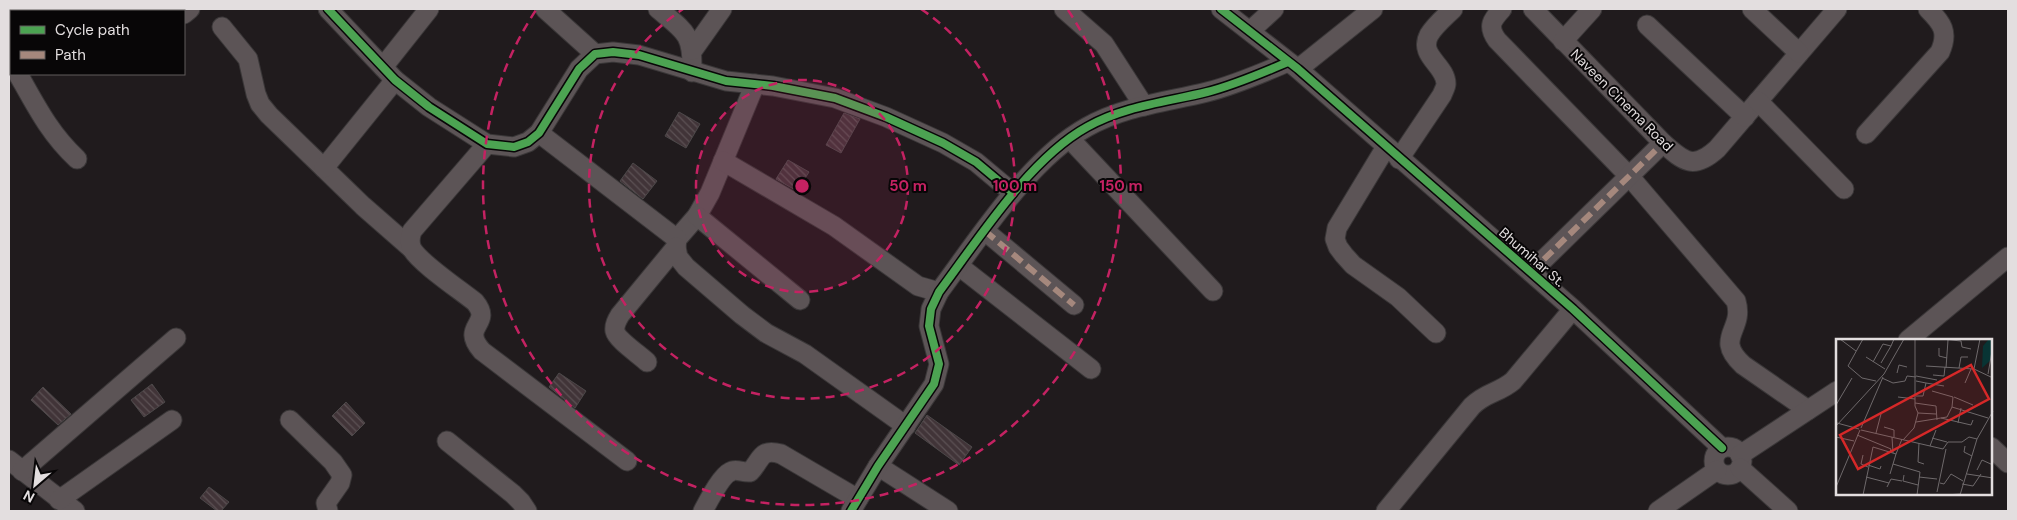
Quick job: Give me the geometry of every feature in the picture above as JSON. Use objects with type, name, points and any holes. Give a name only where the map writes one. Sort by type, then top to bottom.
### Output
[{"type":"street","points":[[328,9],[389,74],[429,107],[487,144],[514,146],[528,142],[539,133],[579,69],[595,54],[613,52],[639,55],[726,81],[755,84],[835,98],[886,117],[943,143],[976,162],[1013,193]]},
{"type":"street","points":[[324,168],[389,74],[429,9]]},
{"type":"street","points":[[545,9],[595,54]]},
{"type":"street","points":[[658,9],[689,38],[693,50],[692,72]]},
{"type":"street","points":[[693,50],[722,9]]},
{"type":"street","points":[[1064,9],[1104,44],[1144,106]]},
{"type":"street","name":"Bhumihar St.","points":[[1221,9],[1293,66],[1573,308],[1722,448]]},
{"type":"street","points":[[1250,31],[1274,9]]},
{"type":"street","points":[[708,509],[724,477],[736,470],[750,472],[766,452],[781,454],[854,505],[934,384],[939,364],[929,326],[931,309],[939,292],[1013,193],[1046,158],[1086,127],[1108,117],[1144,106],[1208,92],[1293,66],[1372,9]]},
{"type":"street","points":[[1436,333],[1398,297],[1353,265],[1338,247],[1335,239],[1337,228],[1392,153],[1442,95],[1446,84],[1442,74],[1428,53],[1426,43],[1435,28],[1452,9]]},
{"type":"street","points":[[1502,9],[1494,18],[1492,25],[1492,33],[1497,40],[1630,177],[1736,301],[1738,316],[1730,338],[1729,349],[1734,357],[1743,366],[1808,410]]},
{"type":"street","name":"Naveen Cinema Road","points":[[1533,9],[1663,143],[1678,156],[1692,162],[1706,159],[1745,117],[1837,9]]},
{"type":"street","points":[[1563,40],[1592,9]]},
{"type":"street","points":[[1752,9],[1799,53]]},
{"type":"street","points":[[1866,134],[1940,52],[1945,41],[1944,30],[1939,20],[1928,9]]},
{"type":"street","points":[[1647,25],[1745,117]]},
{"type":"street","points":[[222,27],[248,60],[260,104],[324,168],[419,257],[475,302],[482,310],[482,316],[473,335],[475,343],[482,351],[627,461]]},
{"type":"street","points":[[19,75],[49,128],[61,144],[77,160]]},
{"type":"street","points":[[647,362],[619,337],[615,331],[615,324],[697,216],[710,193],[755,84]]},
{"type":"street","points":[[1758,101],[1844,189]]},
{"type":"street","points":[[539,133],[676,243],[678,257],[686,267],[742,315],[766,332],[804,354],[906,426]]},
{"type":"street","points":[[1070,139],[1213,291]]},
{"type":"street","points":[[1531,272],[1663,143]]},
{"type":"street","points":[[411,248],[410,239],[412,231],[487,144]]},
{"type":"street","points":[[723,161],[834,226],[918,286],[939,292]]},
{"type":"street","points":[[697,216],[800,300]]},
{"type":"street","points":[[985,232],[1074,305]]},
{"type":"street","points":[[1909,339],[2008,257]]},
{"type":"street","points":[[959,266],[1091,369]]},
{"type":"street","points":[[1386,511],[1472,406],[1481,397],[1504,388],[1513,381],[1573,308]]},
{"type":"street","points":[[75,511],[16,466],[176,338]]},
{"type":"street","points":[[1717,470],[1728,475],[1733,474],[1740,461],[1808,410],[1836,392]]},
{"type":"street","points":[[59,500],[172,420]]},
{"type":"street","points":[[290,420],[333,462],[342,475],[340,483],[326,503],[328,511]]},
{"type":"street","points":[[447,441],[513,494],[527,511]]},
{"type":"street","points":[[1717,470],[1714,459],[1715,454],[1722,448],[1731,447],[1740,461],[1788,511]]},
{"type":"street","points":[[878,466],[948,511]]},
{"type":"street","points":[[1658,511],[1717,470]]},
{"type":"building","points":[[679,112],[700,124],[686,148],[665,136]]},
{"type":"building","points":[[844,113],[860,119],[841,153],[826,145]]},
{"type":"building","points":[[788,160],[809,172],[797,191],[776,179]]},
{"type":"building","points":[[633,163],[657,181],[643,199],[620,181]]},
{"type":"building","points":[[559,373],[586,391],[575,408],[549,387]]},
{"type":"building","points":[[152,384],[165,402],[144,417],[131,400]]},
{"type":"building","points":[[43,387],[71,414],[58,425],[31,400]]},
{"type":"building","points":[[346,402],[365,423],[352,436],[332,416]]},
{"type":"building","points":[[927,415],[972,447],[959,465],[915,433]]},
{"type":"building","points":[[209,487],[229,502],[221,511],[217,511],[200,498]]},
{"type":"marked path","points":[[1531,272],[1663,143]]},
{"type":"marked path","points":[[985,231],[1074,305]]},
{"type":"cycle path","points":[[328,9],[395,80],[429,107],[487,144],[514,147],[528,142],[539,133],[579,69],[595,54],[613,52],[639,55],[726,81],[773,86],[835,98],[886,117],[943,143],[976,162],[1013,193]]},
{"type":"cycle path","points":[[1221,9],[1298,69],[1573,309],[1722,448]]},
{"type":"cycle path","points":[[851,511],[878,466],[934,384],[939,364],[929,326],[931,309],[939,292],[1006,202],[1045,159],[1066,141],[1087,127],[1116,114],[1146,105],[1217,89],[1288,62]]}]
